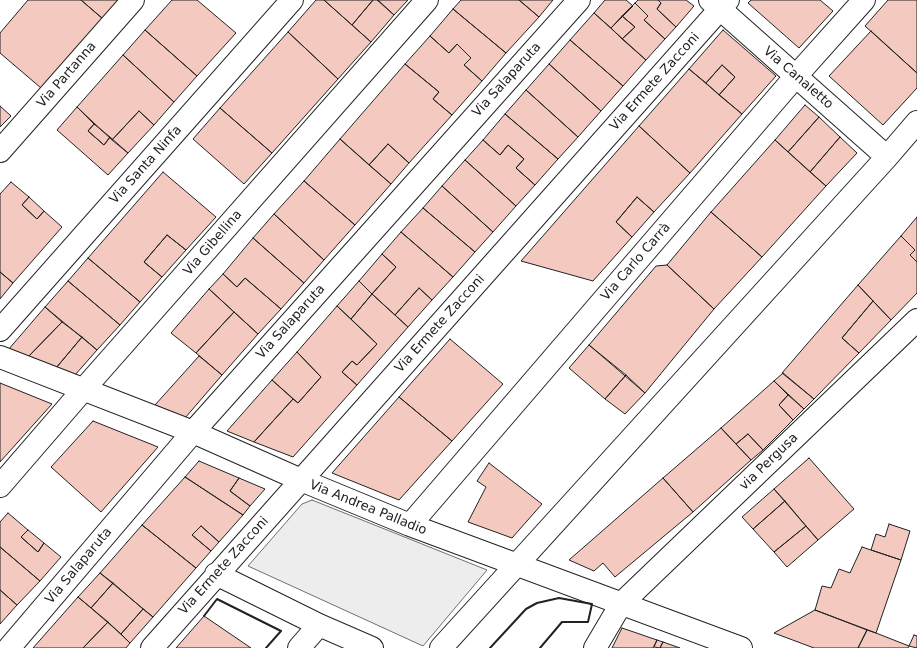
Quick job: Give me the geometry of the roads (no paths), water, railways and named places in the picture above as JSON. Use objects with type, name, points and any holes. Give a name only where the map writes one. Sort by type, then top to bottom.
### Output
[{"type":"street","name":"Via Partanna","points":[[0,151],[133,0]]},
{"type":"street","name":"Via Santa Ninfa","points":[[0,330],[292,0]]},
{"type":"street","name":"Via Gibellina","points":[[0,486],[427,0]]},
{"type":"street","name":"Via Salaparuta","points":[[9,648],[193,432],[579,0]]},
{"type":"street","name":"Via Carlo Carrà","points":[[410,525],[796,76],[864,0]]},
{"type":"street","name":"Via Canaletto","points":[[719,3],[796,76],[887,157]]},
{"type":"street","name":"Via Ermete Zacconi","points":[[152,648],[719,3]]},
{"type":"street","points":[[441,648],[517,566],[917,122]]},
{"type":"street","name":"via Pergusa","points":[[595,648],[621,604],[917,320]]},
{"type":"street","name":"Via Andrea Palladio","points":[[0,357],[193,432],[301,480],[410,525],[621,604],[726,646]]},
{"type":"street","points":[[216,574],[319,625],[372,648]]},
{"type":"street","points":[[299,648],[319,625]]}]
